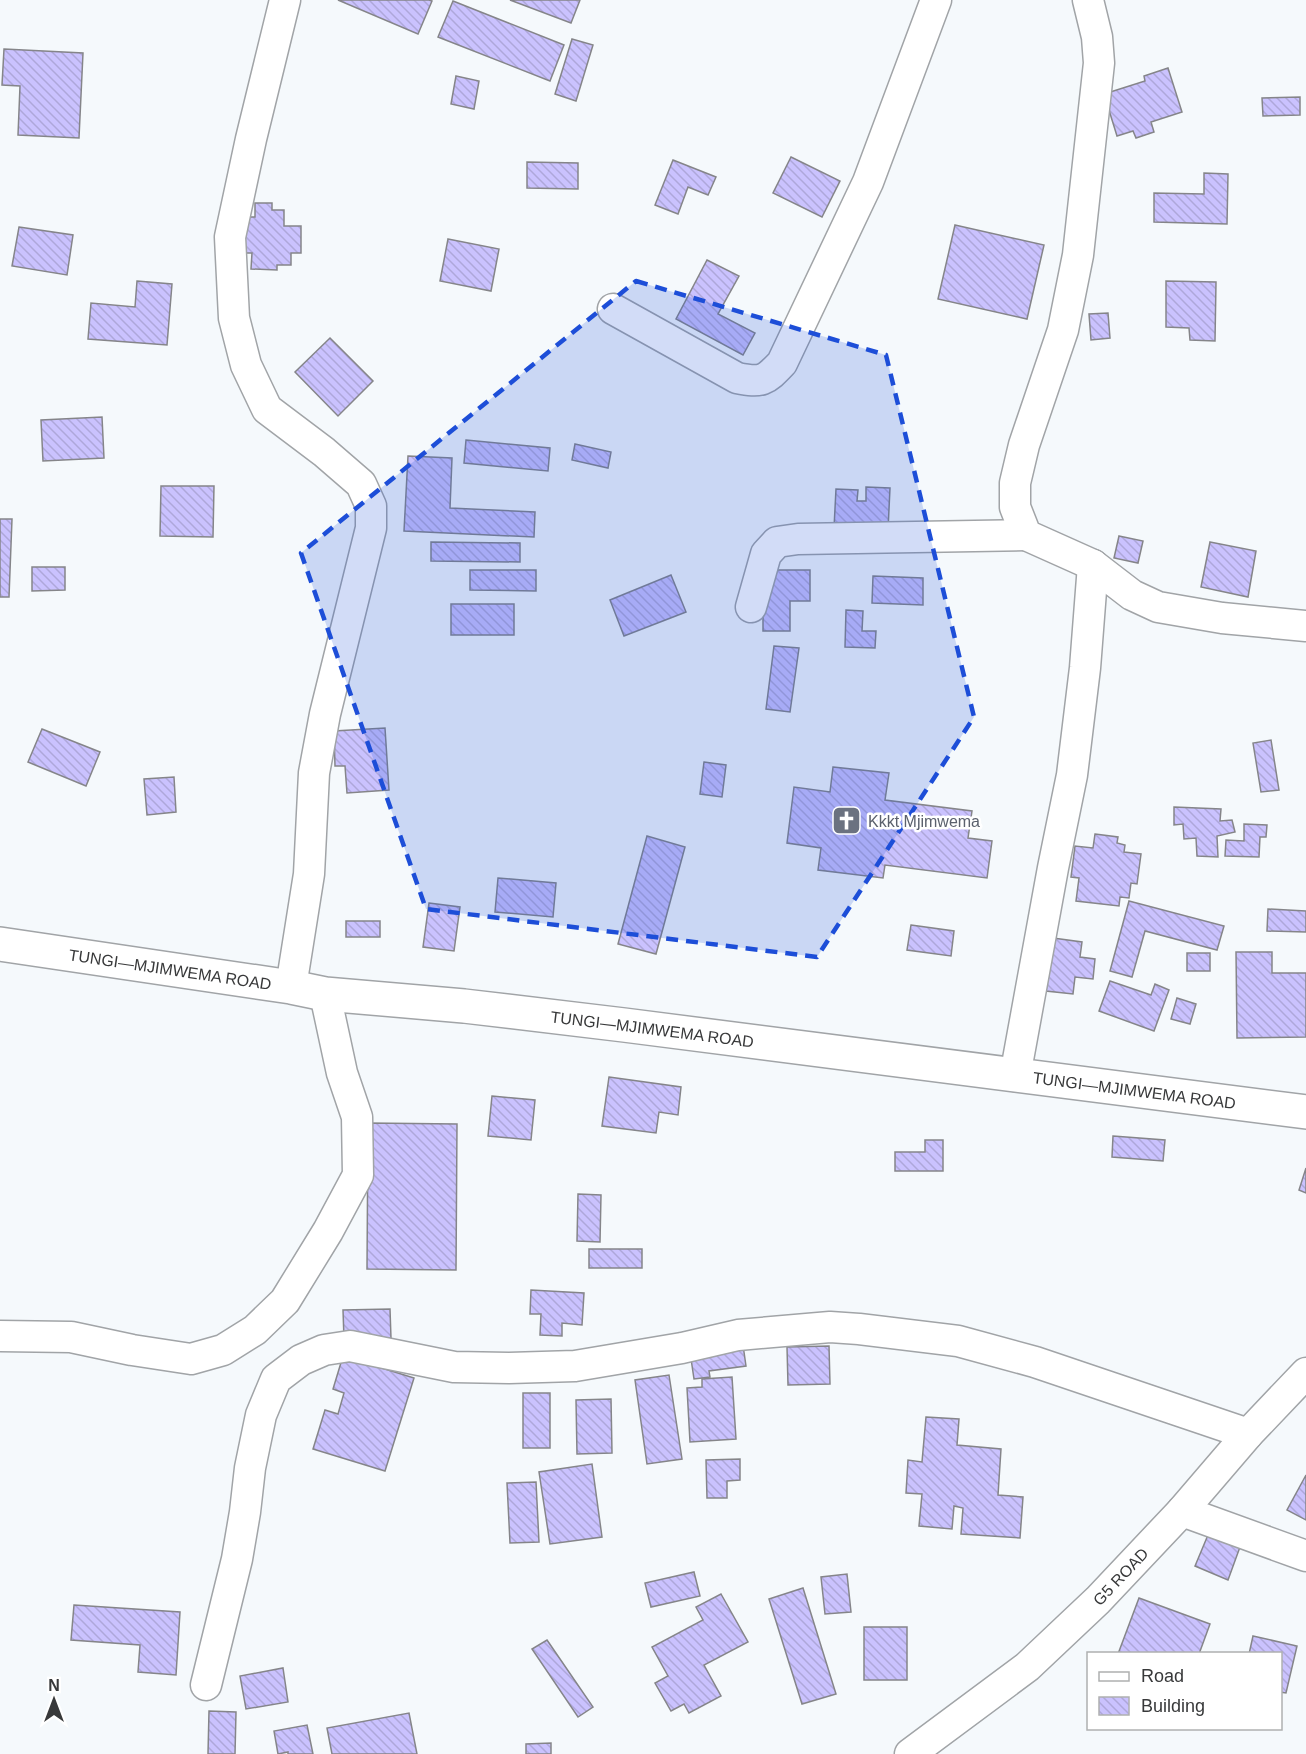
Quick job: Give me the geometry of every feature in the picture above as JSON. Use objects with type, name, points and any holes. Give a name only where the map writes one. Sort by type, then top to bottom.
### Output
[{"type":"street","points":[[285,0],[230,237],[234,318],[246,365],[267,409],[324,452],[361,484],[371,506],[371,528],[325,714],[314,773],[309,874],[291,987]]},
{"type":"street","points":[[613,309],[737,378],[754,381],[766,379],[782,363],[868,182],[936,0]]},
{"type":"street","points":[[1026,535],[1015,507],[1015,483],[1024,445],[1063,330],[1078,255],[1099,63],[1097,37],[1088,0]]},
{"type":"street","points":[[751,607],[766,554],[777,542],[798,539],[1026,535],[1093,565],[1132,596],[1158,607],[1221,618],[1306,626]]},
{"type":"street","points":[[1015,1076],[1072,775],[1085,668],[1093,565]]},
{"type":"street","name":"TUNGI—MJIMWEMA ROAD","points":[[0,944],[325,994],[464,1006],[624,1025],[1306,1112]]},
{"type":"street","points":[[0,1336],[71,1337],[191,1359],[223,1350],[255,1330],[285,1301],[328,1231],[358,1175],[357,1117],[342,1072],[325,994]]},
{"type":"street","points":[[206,1685],[237,1559],[250,1468],[261,1415],[276,1379],[301,1360],[324,1350],[350,1346],[454,1367],[564,1366],[682,1348],[738,1335],[830,1327],[860,1329],[958,1341],[1024,1359],[1248,1434]]},
{"type":"street","name":"G5 ROAD","points":[[929,1748],[1027,1667],[1098,1600],[1182,1511],[1248,1434],[1306,1373]]},
{"type":"street","points":[[1182,1511],[1306,1556]]},
{"type":"highlighted area","points":[[636,281],[886,355],[974,717],[817,957],[426,909],[301,553]]},
{"type":"building","points":[[338,0],[429,0],[432,1],[418,34]]},
{"type":"building","points":[[510,0],[580,0],[571,23]]},
{"type":"building","points":[[453,1],[564,45],[550,81],[438,37]]},
{"type":"building","points":[[572,39],[593,45],[576,101],[555,94]]},
{"type":"building","points":[[4,49],[83,53],[79,138],[18,135],[20,86],[2,85]]},
{"type":"building","points":[[1168,68],[1182,112],[1151,122],[1154,132],[1136,138],[1133,131],[1117,136],[1104,94],[1145,81],[1144,76]]},
{"type":"building","points":[[456,76],[479,81],[474,109],[451,104]]},
{"type":"building","points":[[1300,97],[1300,115],[1263,116],[1262,98]]},
{"type":"building","points":[[791,157],[840,181],[822,217],[773,193]]},
{"type":"building","points":[[673,160],[716,177],[708,195],[688,187],[678,214],[655,205]]},
{"type":"building","points":[[527,162],[578,163],[578,189],[527,188]]},
{"type":"building","points":[[1204,173],[1228,174],[1227,224],[1154,222],[1154,193],[1204,194]]},
{"type":"building","points":[[255,203],[272,203],[272,210],[284,210],[284,226],[301,226],[301,253],[291,253],[291,265],[277,265],[277,270],[251,269],[252,253],[239,253],[239,217],[255,217]]},
{"type":"building","points":[[955,225],[1044,245],[1027,319],[938,299]]},
{"type":"building","points":[[19,227],[73,235],[67,275],[12,266]]},
{"type":"building","points":[[448,239],[499,249],[491,291],[440,281]]},
{"type":"building","points":[[707,260],[739,276],[718,314],[755,333],[743,355],[676,319]]},
{"type":"building","points":[[137,281],[172,284],[167,345],[88,339],[91,303],[135,307]]},
{"type":"building","points":[[1166,281],[1216,282],[1215,341],[1190,340],[1189,328],[1166,327]]},
{"type":"building","points":[[1108,313],[1110,338],[1091,340],[1089,314]]},
{"type":"building","points":[[330,338],[373,381],[338,416],[295,372]]},
{"type":"building","points":[[102,417],[104,458],[43,461],[41,420]]},
{"type":"building","points":[[466,440],[550,448],[548,471],[464,463]]},
{"type":"building","points":[[575,444],[611,452],[608,468],[572,460]]},
{"type":"building","points":[[408,456],[452,458],[450,508],[535,512],[534,537],[404,531]]},
{"type":"building","points":[[161,486],[214,486],[213,537],[160,536]]},
{"type":"building","points":[[866,487],[890,488],[888,530],[834,528],[836,489],[858,490],[857,501],[866,501]]},
{"type":"building","points":[[0,519],[12,519],[9,597],[0,597]]},
{"type":"building","points":[[1119,536],[1143,541],[1138,563],[1114,558]]},
{"type":"building","points":[[431,542],[520,543],[520,562],[431,561]]},
{"type":"building","points":[[1210,542],[1256,551],[1248,597],[1201,587]]},
{"type":"building","points":[[32,567],[65,567],[65,590],[32,591]]},
{"type":"building","points":[[470,570],[536,570],[536,591],[470,590]]},
{"type":"building","points":[[763,570],[810,570],[810,601],[790,601],[790,631],[763,631]]},
{"type":"building","points":[[671,575],[686,612],[624,636],[610,600]]},
{"type":"building","points":[[873,576],[923,578],[923,605],[872,603]]},
{"type":"building","points":[[451,604],[514,604],[514,635],[451,635]]},
{"type":"building","points":[[846,610],[863,611],[862,631],[876,631],[875,648],[845,647]]},
{"type":"building","points":[[774,646],[799,648],[790,712],[766,709]]},
{"type":"building","points":[[385,728],[389,790],[347,793],[345,766],[335,766],[334,731]]},
{"type":"building","points":[[42,729],[100,752],[86,786],[28,762]]},
{"type":"building","points":[[1271,740],[1279,790],[1261,792],[1253,743]]},
{"type":"building","points":[[704,762],[726,765],[722,797],[700,794]]},
{"type":"building","points":[[833,767],[889,773],[885,800],[972,811],[968,838],[992,841],[987,878],[885,865],[883,878],[818,870],[821,848],[787,843],[794,787],[830,792]]},
{"type":"building","points":[[174,777],[176,812],[147,815],[144,779]]},
{"type":"building","points":[[1174,807],[1221,809],[1220,821],[1232,820],[1235,832],[1217,836],[1218,857],[1197,856],[1196,838],[1184,839],[1183,824],[1174,825]]},
{"type":"building","points":[[1244,824],[1267,825],[1266,837],[1260,837],[1259,857],[1225,856],[1226,840],[1244,841]]},
{"type":"building","points":[[1095,834],[1118,837],[1117,843],[1125,845],[1124,852],[1141,854],[1137,884],[1131,883],[1129,898],[1120,897],[1119,906],[1076,901],[1079,878],[1071,877],[1075,846],[1093,848]]},
{"type":"building","points":[[647,836],[685,847],[656,954],[618,944]]},
{"type":"building","points":[[498,878],[556,883],[553,917],[495,912]]},
{"type":"building","points":[[1129,901],[1224,926],[1217,950],[1145,931],[1132,977],[1110,971]]},
{"type":"building","points":[[429,903],[460,907],[454,951],[423,947]]},
{"type":"building","points":[[1268,909],[1306,911],[1306,932],[1267,931]]},
{"type":"building","points":[[346,921],[380,921],[380,937],[346,937]]},
{"type":"building","points":[[911,925],[954,931],[951,956],[907,950]]},
{"type":"building","points":[[1053,938],[1082,942],[1080,957],[1095,959],[1093,979],[1075,977],[1073,994],[1046,991]]},
{"type":"building","points":[[1236,952],[1272,952],[1272,973],[1306,973],[1306,1037],[1237,1038]]},
{"type":"building","points":[[1187,953],[1210,953],[1210,971],[1187,971]]},
{"type":"building","points":[[1110,981],[1151,995],[1155,984],[1169,990],[1154,1031],[1099,1011]]},
{"type":"building","points":[[1177,998],[1196,1004],[1190,1024],[1171,1019]]},
{"type":"building","points":[[609,1077],[681,1087],[678,1115],[659,1112],[656,1133],[602,1126]]},
{"type":"building","points":[[492,1096],[535,1100],[531,1140],[488,1136]]},
{"type":"building","points":[[368,1123],[457,1124],[456,1270],[367,1269]]},
{"type":"building","points":[[1113,1136],[1165,1140],[1163,1161],[1112,1157]]},
{"type":"building","points":[[925,1140],[943,1140],[943,1171],[895,1171],[895,1152],[925,1152]]},
{"type":"building","points":[[1306,1168],[1306,1193],[1299,1190]]},
{"type":"building","points":[[578,1194],[601,1195],[600,1242],[577,1241]]},
{"type":"building","points":[[589,1249],[642,1249],[642,1268],[589,1268]]},
{"type":"building","points":[[531,1290],[584,1293],[582,1325],[562,1323],[562,1336],[540,1335],[541,1314],[530,1314]]},
{"type":"building","points":[[390,1309],[391,1338],[344,1339],[343,1310]]},
{"type":"building","points":[[743,1345],[746,1366],[709,1371],[710,1377],[694,1379],[690,1352]]},
{"type":"building","points":[[829,1346],[830,1384],[788,1385],[787,1347]]},
{"type":"building","points":[[343,1356],[414,1378],[385,1471],[313,1449],[325,1410],[338,1414],[344,1393],[333,1389]]},
{"type":"building","points":[[669,1375],[682,1459],[647,1464],[635,1380]]},
{"type":"building","points":[[732,1377],[736,1439],[690,1442],[687,1388],[702,1387],[702,1379]]},
{"type":"building","points":[[523,1393],[550,1393],[550,1448],[523,1448]]},
{"type":"building","points":[[611,1399],[612,1453],[577,1454],[576,1400]]},
{"type":"building","points":[[926,1417],[959,1419],[957,1445],[1001,1449],[998,1495],[1023,1497],[1020,1538],[961,1534],[963,1508],[954,1506],[952,1529],[919,1526],[922,1494],[906,1493],[908,1460],[922,1462]]},
{"type":"building","points":[[740,1459],[740,1480],[727,1481],[727,1498],[707,1498],[706,1460]]},
{"type":"building","points":[[592,1464],[602,1537],[550,1544],[539,1472]]},
{"type":"building","points":[[1306,1475],[1306,1520],[1287,1510]]},
{"type":"building","points":[[536,1482],[539,1542],[510,1543],[507,1483]]},
{"type":"building","points":[[1208,1535],[1240,1547],[1228,1580],[1195,1566]]},
{"type":"building","points":[[694,1572],[700,1596],[651,1607],[645,1583]]},
{"type":"building","points":[[847,1574],[851,1612],[825,1614],[821,1577]]},
{"type":"building","points":[[803,1588],[836,1694],[802,1704],[769,1599]]},
{"type":"building","points":[[721,1594],[748,1642],[704,1665],[721,1696],[689,1713],[684,1704],[671,1711],[655,1683],[668,1676],[652,1647],[703,1620],[696,1607]]},
{"type":"building","points":[[1139,1598],[1210,1624],[1200,1652],[1119,1652]]},
{"type":"building","points":[[74,1605],[180,1612],[176,1675],[138,1672],[140,1645],[71,1640]]},
{"type":"building","points":[[864,1627],[907,1627],[907,1680],[864,1680]]},
{"type":"building","points":[[1253,1636],[1297,1646],[1286,1693],[1282,1692],[1282,1652],[1249,1652]]},
{"type":"building","points":[[547,1640],[593,1707],[578,1717],[532,1649]]},
{"type":"building","points":[[283,1668],[288,1702],[246,1709],[240,1676]]},
{"type":"building","points":[[209,1711],[236,1712],[235,1754],[208,1754]]},
{"type":"building","points":[[409,1713],[417,1754],[332,1754],[327,1728]]},
{"type":"building","points":[[307,1725],[313,1754],[288,1754],[288,1752],[278,1754],[274,1731]]},
{"type":"building","points":[[551,1743],[551,1754],[526,1754],[526,1744]]},
{"type":"place","name":"Kkkt Mjimwema","points":[[847,821]]}]
